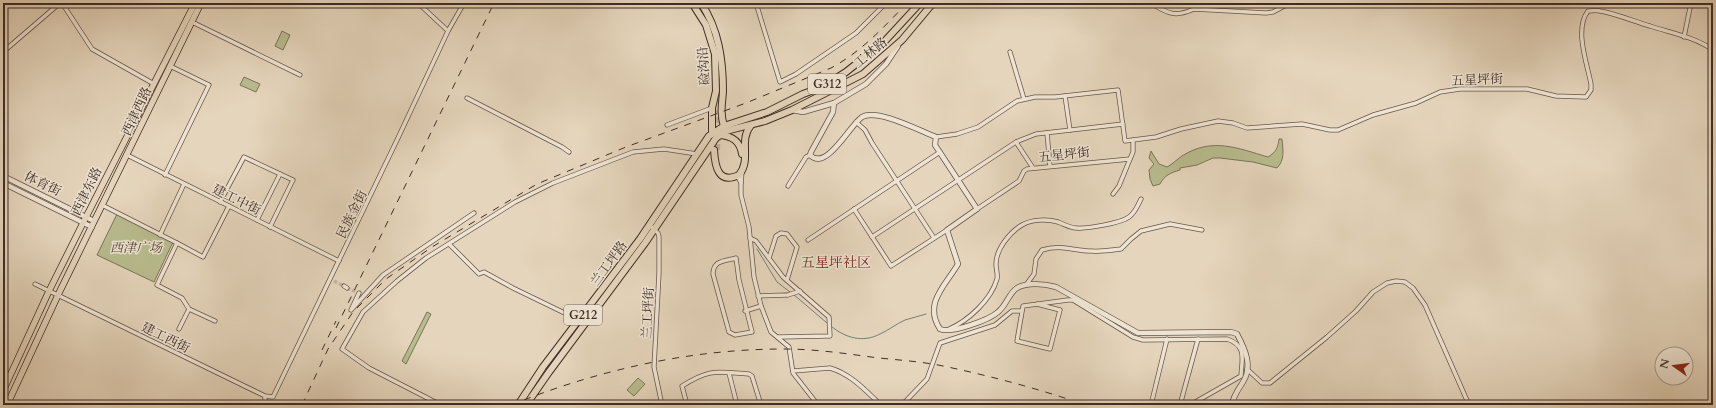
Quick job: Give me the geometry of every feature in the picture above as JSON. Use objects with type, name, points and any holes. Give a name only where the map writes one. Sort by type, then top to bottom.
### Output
[{"type":"highway","name":"硷沟沿","points":[[692,3],[706,25],[712,40],[715,54],[715,110]]},
{"type":"highway","name":"硷沟沿","points":[[701,3],[712,22],[718,38],[723,92],[721,117],[724,126]]},
{"type":"highway","name":"工林路","points":[[712,132],[724,126],[768,112],[803,94],[822,87],[846,72],[884,42],[920,3]]},
{"type":"highway","name":"工林路","points":[[720,135],[726,131],[751,125],[792,110],[863,74],[902,40],[933,3]]},
{"type":"highway","points":[[712,132],[712,118],[715,110],[721,66]]},
{"type":"highway","points":[[712,118],[718,120],[721,117]]},
{"type":"highway","points":[[720,135],[733,138],[741,148],[743,157],[739,170],[732,174],[722,173],[719,170],[715,150],[717,171],[725,177],[734,177],[739,175],[743,169],[746,131],[751,125]]},
{"type":"highway","name":"兰工坪路","points":[[518,405],[540,372],[650,225],[712,132]]},
{"type":"highway","name":"兰工坪路","points":[[526,405],[655,229],[698,166],[709,146],[720,135]]},
{"type":"main road","name":"西津东路","points":[[3,391],[49,291],[86,216],[195,3]]},
{"type":"main road","name":"西津西路","points":[[91,228],[201,3]]},
{"type":"main road","name":"西津东路","points":[[7,405],[91,228]]},
{"type":"street","points":[[3,52],[61,3],[92,49],[154,84]]},
{"type":"street","points":[[418,3],[448,31]]},
{"type":"street","name":"民族金街","points":[[265,396],[273,397],[448,31],[464,3]]},
{"type":"street","points":[[756,3],[780,82],[796,74],[856,33],[886,3]]},
{"type":"street","points":[[1150,3],[1168,14],[1185,13],[1194,9],[1266,13],[1273,12],[1290,3]]},
{"type":"street","points":[[1684,37],[1691,3]]},
{"type":"street","name":"五星坪街","points":[[1133,140],[1156,137],[1181,129],[1218,121],[1233,123],[1247,128],[1302,124],[1330,130],[1338,130],[1373,115],[1416,103],[1440,92],[1460,89],[1527,89],[1556,96],[1586,97],[1591,90],[1591,84],[1581,32],[1583,17],[1592,10],[1617,15],[1684,37],[1699,42],[1713,50]]},
{"type":"street","points":[[192,22],[300,75]]},
{"type":"street","points":[[792,110],[803,112],[834,103],[866,84],[886,64],[902,40]]},
{"type":"street","points":[[1010,52],[1024,99]]},
{"type":"street","points":[[165,175],[209,85],[170,66]]},
{"type":"street","points":[[810,155],[820,159],[828,156],[856,122],[864,116],[879,115],[894,119],[936,137],[957,134],[978,127],[1017,101],[1024,99],[1036,96],[1065,96],[1118,90],[1125,141],[1133,140],[1133,152],[1119,186],[1113,194]]},
{"type":"street","points":[[1065,96],[1070,130]]},
{"type":"street","points":[[467,98],[569,152]]},
{"type":"street","points":[[788,186],[806,157],[810,155],[833,112],[834,103]]},
{"type":"street","points":[[667,125],[715,110]]},
{"type":"street","points":[[856,122],[865,130],[872,144],[934,238]]},
{"type":"street","name":"五星坪街","points":[[872,237],[1016,142],[1036,134],[1123,124]]},
{"type":"street","points":[[1047,133],[1050,166]]},
{"type":"street","points":[[936,137],[935,145],[977,209]]},
{"type":"street","points":[[1016,142],[1033,168]]},
{"type":"street","points":[[441,405],[369,368],[342,349],[364,312],[372,303],[414,267],[515,202],[553,183],[633,152],[664,149],[697,154]]},
{"type":"street","points":[[808,240],[940,152]]},
{"type":"street","name":"建工中街","points":[[127,155],[338,261]]},
{"type":"street","points":[[220,202],[244,157],[293,180],[270,227]]},
{"type":"street","name":"五星坪街","points":[[854,209],[891,266],[1019,181],[1024,171],[1033,168],[1050,166],[1130,159]]},
{"type":"street","points":[[743,169],[741,194],[749,227],[754,277],[761,306],[771,332],[789,347],[793,371],[818,405]]},
{"type":"street","points":[[257,220],[280,174]]},
{"type":"street","name":"体育街","points":[[3,176],[94,221]]},
{"type":"street","points":[[734,177],[738,177],[741,183]]},
{"type":"street","name":"体育街","points":[[3,183],[91,228]]},
{"type":"street","points":[[160,235],[184,184]]},
{"type":"street","points":[[944,331],[968,319],[980,307],[995,286],[998,277],[996,263],[999,252],[1009,236],[1023,224],[1046,220],[1059,222],[1074,228],[1084,228],[1119,221],[1129,218],[1141,199]]},
{"type":"street","points":[[102,205],[203,257],[229,206]]},
{"type":"street","points":[[359,293],[351,310],[383,275],[474,213]]},
{"type":"street","points":[[1026,286],[1034,274],[1036,259],[1042,250],[1053,246],[1065,246],[1093,251],[1121,249],[1141,231],[1170,224],[1202,230]]},
{"type":"street","points":[[650,225],[655,229]]},
{"type":"street","name":"兰工坪街","points":[[655,229],[658,233],[659,273],[654,367],[662,405]]},
{"type":"street","points":[[947,230],[958,264],[939,290],[935,299],[936,321],[940,329],[950,331],[988,319],[998,312],[1007,302],[1012,293],[1018,288],[1045,284],[1056,287],[1138,333],[1231,332],[1237,334],[1247,353],[1247,369],[1244,380],[1232,400],[1232,405]]},
{"type":"street","points":[[769,258],[776,236],[781,233],[787,234],[796,247],[787,280]]},
{"type":"street","points":[[750,238],[756,241],[787,280],[829,317],[830,336],[778,337]]},
{"type":"street","points":[[177,243],[156,285],[182,298],[189,309],[215,321]]},
{"type":"street","points":[[449,244],[479,274],[484,272],[513,288],[579,320]]},
{"type":"street","points":[[736,258],[745,311],[752,332],[735,335],[731,334],[729,332],[713,274],[713,270],[717,262],[736,258]]},
{"type":"street","points":[[330,279],[334,281]]},
{"type":"street","points":[[1247,369],[1262,383],[1270,383],[1327,337],[1356,311],[1373,292],[1387,283],[1396,281],[1405,282],[1413,288],[1425,305],[1469,405]]},
{"type":"street","name":"建工西街","points":[[35,284],[265,396],[265,404],[284,405]]},
{"type":"street","points":[[758,296],[788,295],[795,294],[800,291]]},
{"type":"street","points":[[1038,304],[1060,310],[1050,350],[1017,341],[1023,306],[1038,304],[1073,300],[1133,337],[1143,340],[1227,339],[1239,345],[1243,353],[1241,376],[1190,405]]},
{"type":"street","points":[[745,311],[761,306]]},
{"type":"street","points":[[179,329],[189,309]]},
{"type":"street","points":[[902,405],[927,380],[940,343],[994,325],[1012,311],[1021,311]]},
{"type":"street","points":[[1151,405],[1167,339]]},
{"type":"street","points":[[1180,405],[1198,339]]},
{"type":"street","points":[[793,371],[830,368],[858,383],[881,405]]},
{"type":"street","points":[[687,405],[682,386],[698,376],[709,372],[749,374],[752,376],[760,405]]},
{"type":"street","points":[[729,373],[737,405]]},
{"type":"green space","points":[[282,31],[290,35],[283,50],[275,46]]},
{"type":"green space","points":[[244,77],[260,84],[256,92],[240,85]]},
{"type":"green space","points":[[1279,139],[1282,139],[1283,155],[1280,165],[1277,168],[1253,162],[1213,158],[1197,165],[1180,168],[1180,170],[1166,176],[1160,184],[1153,186],[1150,179],[1149,170],[1154,164],[1149,158],[1151,151],[1159,164],[1167,167],[1193,150],[1214,146],[1225,146],[1246,150],[1268,157],[1276,150]]},
{"type":"green space","name":"西津广场","points":[[118,212],[174,240],[154,282],[97,255]]},
{"type":"green space","points":[[427,312],[431,314],[406,364],[402,361]]},
{"type":"green space","points":[[638,378],[645,384],[634,396],[627,390]]},
{"type":"waterway","points":[[757,249],[777,282],[790,292]]},
{"type":"waterway","points":[[793,294],[827,323]]},
{"type":"waterway","points":[[831,326],[842,334],[861,339],[874,337],[905,320],[926,314]]},
{"type":"tunnel","points":[[717,150],[719,110]]},
{"type":"tunnel","points":[[334,281],[344,286]]},
{"type":"tunnel","points":[[347,288],[359,293]]},
{"type":"railway","points":[[336,328],[494,3]]},
{"type":"railway","points":[[302,405],[328,349],[353,312],[386,279],[432,247],[537,184],[626,147],[746,103],[831,68],[842,62],[862,47],[907,3]]},
{"type":"railway","points":[[322,350],[336,321]]},
{"type":"railway","points":[[511,405],[577,381],[679,357],[749,350],[784,349],[828,352],[934,364],[1015,383],[1086,405]]},
{"type":"district","name":"五星坪社区","points":[[836,262]]}]
